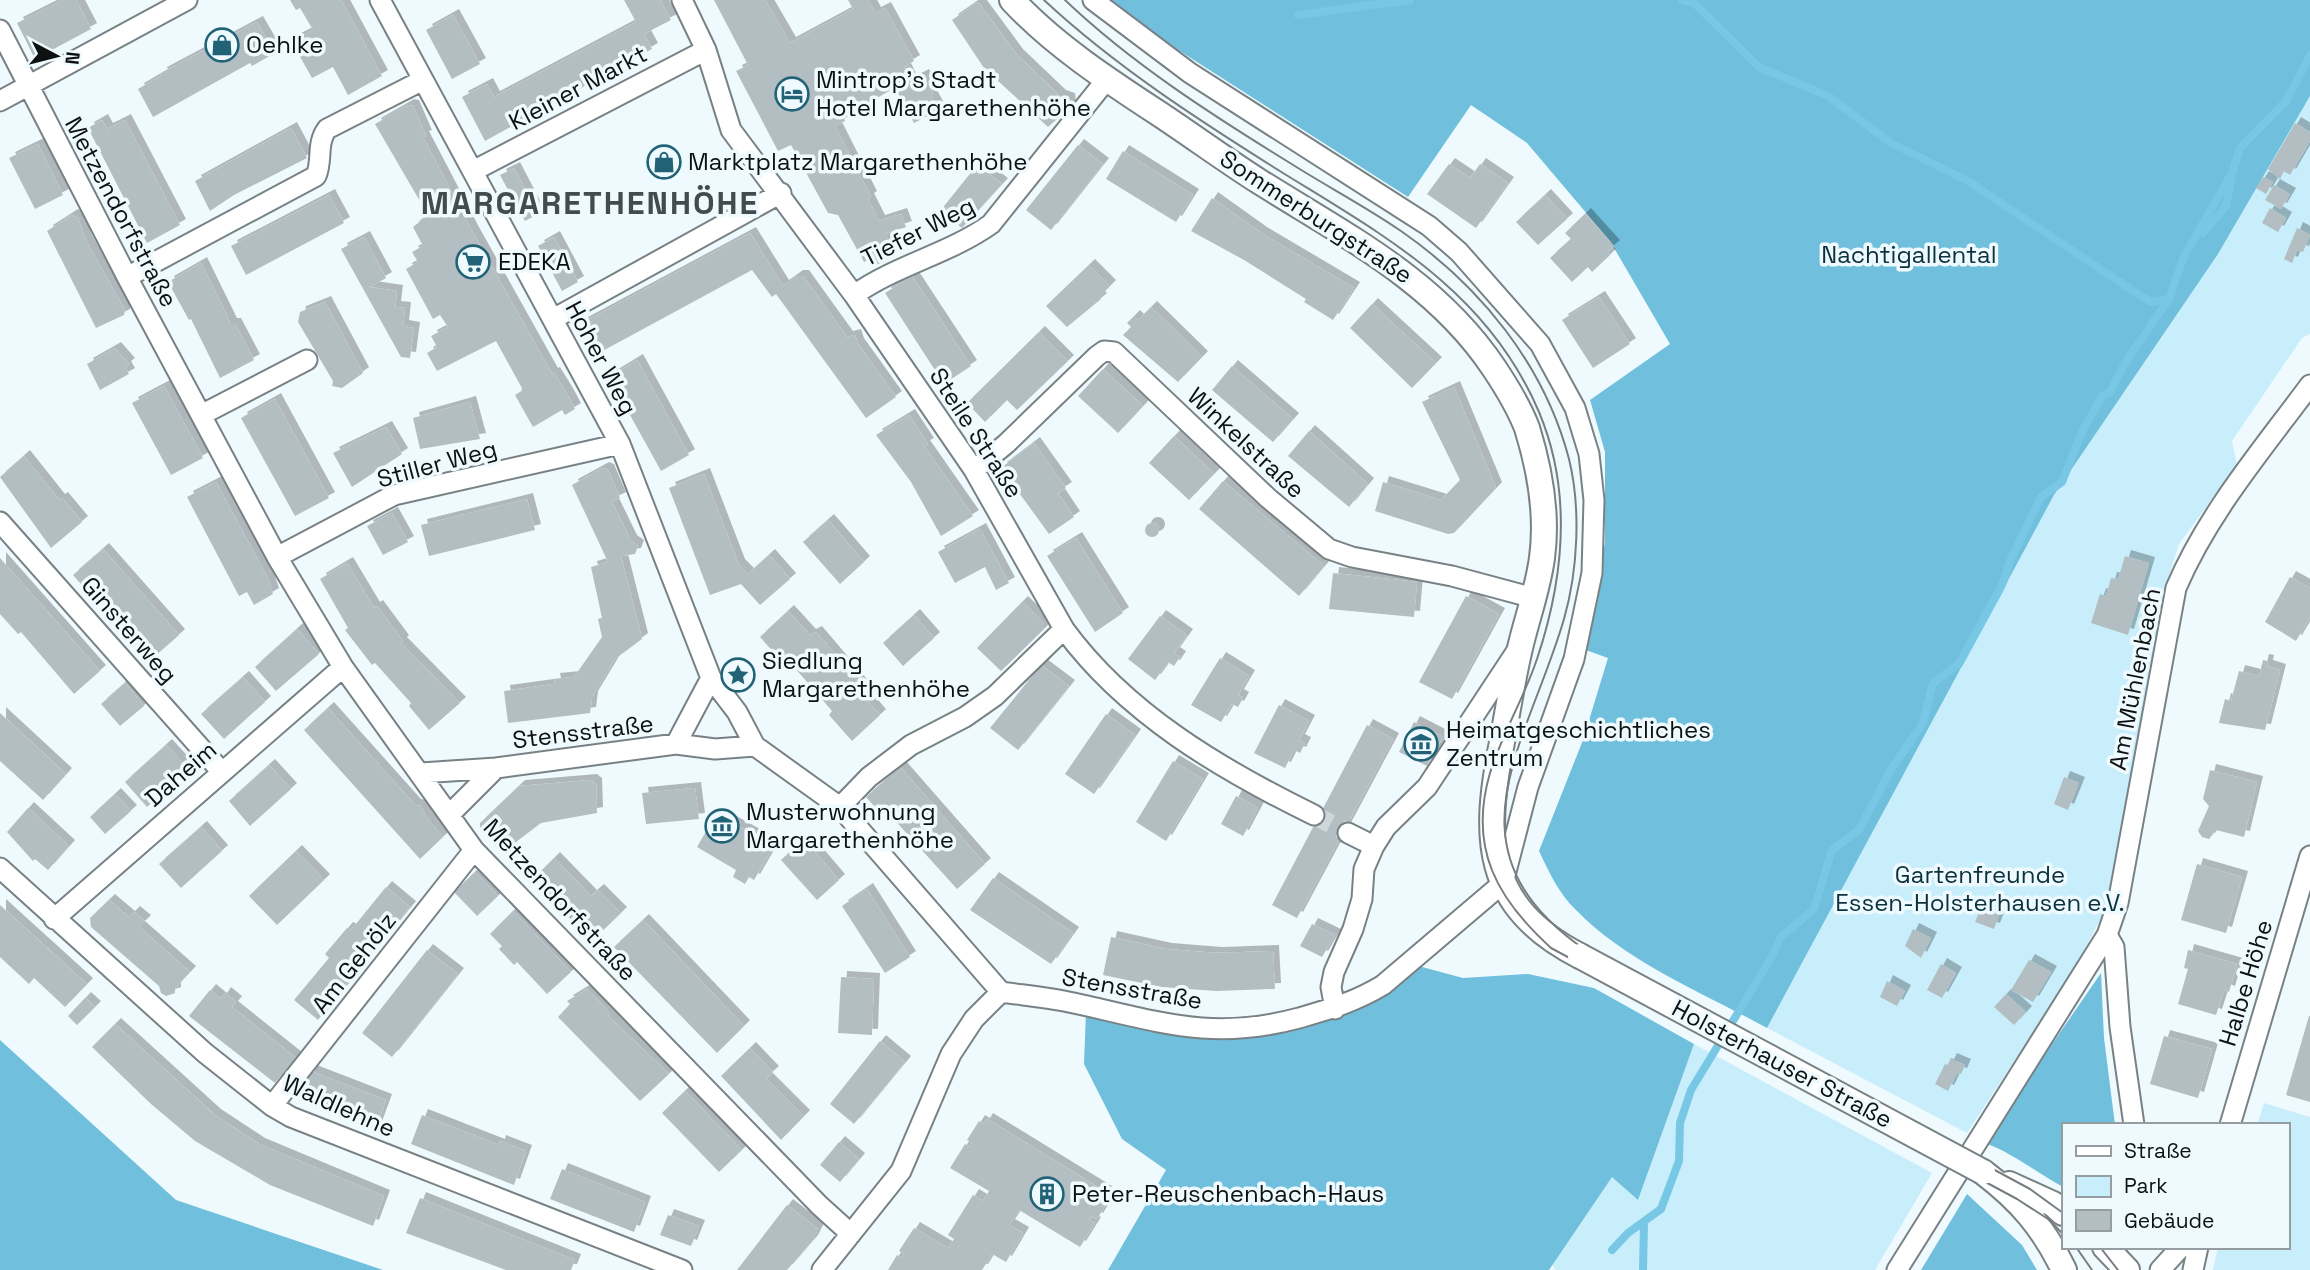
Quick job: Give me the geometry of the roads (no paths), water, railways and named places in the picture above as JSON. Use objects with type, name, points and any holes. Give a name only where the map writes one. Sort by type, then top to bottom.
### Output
[{"type":"street","points":[[0,101],[187,0]]},
{"type":"street","name":"Hoher Weg","points":[[380,0],[620,444],[711,678]]},
{"type":"street","name":"Steile Straße","points":[[682,0],[706,50],[731,130],[750,159],[781,193],[974,470],[1064,629],[1106,678],[1149,715],[1258,788],[1314,815]]},
{"type":"street","name":"Sommerburgstraße","points":[[1012,0],[1107,79],[1257,180],[1391,261],[1430,293],[1474,338],[1504,384],[1526,425],[1538,469],[1545,516],[1542,558],[1521,645],[1494,784],[1491,838],[1503,883],[1519,909],[1545,934],[1580,956]]},
{"type":"street","points":[[1093,0],[1190,73],[1429,226],[1459,252],[1540,344],[1575,408],[1589,454],[1594,499],[1592,573],[1574,659],[1528,787],[1503,883]]},
{"type":"street","name":"Metzendorfstraße","points":[[0,30],[127,277],[277,557],[343,667],[474,850],[819,1205],[851,1234]]},
{"type":"street","name":"Kleiner Markt","points":[[473,171],[706,50]]},
{"type":"street","name":"Tiefer Weg","points":[[853,295],[872,282],[976,236],[991,224],[1107,79]]},
{"type":"street","points":[[127,277],[316,176],[320,165],[320,138],[327,129],[423,80]]},
{"type":"street","points":[[553,319],[781,193]]},
{"type":"street","name":"Winkelstraße","points":[[974,470],[1006,444],[1097,355],[1104,351],[1114,352],[1277,506],[1329,549],[1352,557],[1452,576],[1534,598]]},
{"type":"street","points":[[201,415],[307,360]]},
{"type":"street","name":"Am Mühlenbach","points":[[1897,1270],[2107,935],[2118,903],[2176,588],[2191,550],[2211,519],[2310,385]]},
{"type":"street","name":"Stiller Weg","points":[[277,557],[394,495],[620,444]]},
{"type":"street","name":"Ginsterweg","points":[[0,522],[220,771]]},
{"type":"street","points":[[840,807],[869,778],[911,745],[965,718],[995,696],[1064,629]]},
{"type":"street","points":[[1335,1009],[1331,987],[1334,972],[1353,929],[1362,899],[1364,869],[1374,846],[1386,827],[1427,787],[1521,645]]},
{"type":"street","name":"Daheim","points":[[54,919],[220,771],[343,667]]},
{"type":"street","points":[[711,678],[737,712],[755,746],[840,807],[1001,992],[974,1019],[951,1054],[901,1171],[822,1270]]},
{"type":"street","name":"Stensstraße","points":[[677,744],[711,678]]},
{"type":"street","name":"Stensstraße","points":[[421,774],[496,768],[677,744],[715,748],[755,746]]},
{"type":"street","name":"Stensstraße","points":[[450,814],[496,768]]},
{"type":"street","points":[[1494,784],[1528,787]]},
{"type":"street","points":[[1348,833],[1374,846]]},
{"type":"street","name":"Am Gehölz","points":[[272,1106],[474,850]]},
{"type":"street","name":"Halbe Höhe","points":[[2231,1123],[2310,856]]},
{"type":"street","name":"Waldlehne","points":[[0,868],[205,1053],[272,1106],[291,1117],[682,1270]]},
{"type":"street","name":"Stensstraße","points":[[1001,992],[1063,1001],[1161,1024],[1225,1030],[1267,1027],[1335,1009],[1383,985],[1503,883]]},
{"type":"street","points":[[2107,935],[2115,947],[2120,1027],[2134,1123]]},
{"type":"street","name":"Holsterhauser Straße","points":[[1580,956],[1983,1172],[2053,1205],[2062,1212]]},
{"type":"street","name":"Holsterhauser Straße","points":[[1983,1172],[2017,1199],[2040,1227],[2064,1270]]},
{"type":"street","points":[[2107,1249],[2127,1270]]},
{"type":"street","points":[[2160,1270],[2179,1249]]},
{"type":"street","points":[[2193,1270],[2198,1249]]},
{"type":"waterway","points":[[1298,15],[1410,0]]},
{"type":"waterway","points":[[1682,0],[1694,3],[1759,67],[1828,96],[1891,143],[1968,181],[2150,302],[2169,299]]},
{"type":"waterway","points":[[1612,1250],[1628,1233],[1661,1209],[1679,1161],[1680,1123],[1691,1090],[1773,955],[1780,938],[1814,909],[1832,850],[1859,830],[1890,771],[1923,723],[1933,683],[1959,664],[2002,585],[2011,559],[2041,497],[2062,482],[2081,434],[2102,396],[2110,392],[2125,363],[2169,299],[2184,256],[2232,173],[2240,148],[2287,100],[2310,55]]},
{"type":"waterway","points":[[2203,233],[2226,206],[2232,175]]},
{"type":"waterway","points":[[1643,1270],[1644,1223]]},
{"type":"tunnel","points":[[1314,815],[1348,833]]},
{"type":"tram line","points":[[1044,0],[1100,48],[1159,92],[1360,221],[1431,272],[1463,301],[1492,333],[1518,370],[1539,412],[1550,443],[1557,473],[1561,536],[1553,598],[1537,659],[1495,759],[1484,800],[1485,848],[1502,891],[1516,911],[1551,948],[2017,1199],[2048,1219],[2062,1233]]},
{"type":"tram line","points":[[1065,0],[1117,45],[1173,87],[1401,231],[1430,253],[1457,276],[1505,330],[1543,391],[1558,424],[1573,478],[1575,560],[1564,619],[1516,753],[1506,794],[1505,834],[1515,873],[1541,911],[1584,949],[2030,1189],[2062,1212]]},
{"type":"tram line","points":[[2077,1249],[2092,1270]]},
{"type":"tram line","points":[[2102,1249],[2118,1270]]},
{"type":"place","name":"Oehlke","points":[[222,45]]},
{"type":"place","name":"Mintrop's Stadt Hotel Margarethenhöhe","points":[[792,94]]},
{"type":"place","name":"Marktplatz Margarethenhöhe","points":[[664,162]]},
{"type":"place","name":"EDEKA","points":[[473,262]]},
{"type":"place","name":"Siedlung Margarethenhöhe","points":[[738,675]]},
{"type":"place","name":"Heimatgeschichtliches Zentrum","points":[[1421,744]]},
{"type":"place","name":"Musterwohnung Margarethenhöhe","points":[[722,826]]},
{"type":"place","name":"Peter-Reuschenbach-Haus","points":[[1047,1194]]},
{"type":"district","name":"MARGARETHENHÖHE","points":[[590,203]]},
{"type":"park label","name":"Nachtigallental","points":[[1909,255]]},
{"type":"park label","name":"Gartenfreunde Essen-Holsterhausen e.V.","points":[[1980,889]]}]
